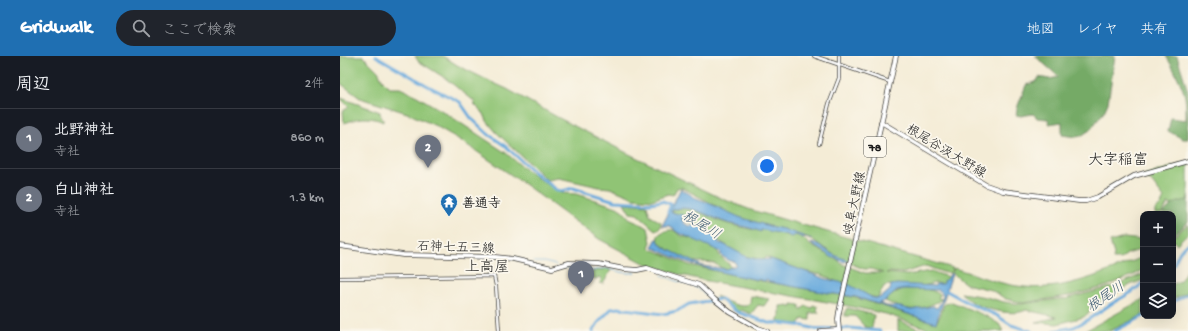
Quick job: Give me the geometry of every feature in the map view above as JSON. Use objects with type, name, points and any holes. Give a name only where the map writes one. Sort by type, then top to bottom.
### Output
[{"type":"main road","name":"岐阜大野線","points":[[838,329],[841,304],[896,56]]},
{"type":"main road","name":"根尾谷汲大野線","points":[[881,122],[986,186],[1003,191],[1083,201],[1091,200],[1134,176],[1188,161]]},
{"type":"main road","name":"石神七五三線","points":[[340,246],[403,255],[495,257],[513,259],[552,268],[569,262],[599,264],[624,269],[638,270],[647,268],[699,285],[730,312],[758,328],[767,331]]},
{"type":"main road","points":[[820,331],[838,329]]},
{"type":"street","points":[[814,56],[890,82]]},
{"type":"street","points":[[819,144],[829,104],[839,78],[838,56]]},
{"type":"street","points":[[340,278],[494,276],[499,331]]},
{"type":"green space","points":[[340,56],[363,56],[378,71],[383,81],[390,88],[400,88],[444,112],[506,153],[539,179],[562,193],[576,194],[617,207],[631,220],[648,228],[651,242],[649,247],[651,249],[689,265],[756,280],[857,298],[936,323],[944,304],[952,302],[986,316],[999,324],[1003,331],[934,331],[886,314],[844,305],[707,281],[681,275],[644,263],[599,239],[520,181],[460,140],[436,126],[407,113],[360,98],[340,83]]},
{"type":"green space","points":[[415,56],[443,56],[457,65],[507,89],[627,153],[725,200],[751,210],[953,268],[951,273],[942,272],[926,266],[903,273],[886,273],[907,275],[931,271],[948,277],[943,284],[935,283],[922,286],[897,284],[884,286],[878,298],[869,296],[822,275],[804,271],[766,257],[763,259],[741,255],[698,225],[682,220],[686,216],[677,214],[672,210],[694,210],[722,222],[737,226],[760,231],[763,229],[791,236],[796,235],[803,238],[810,245],[838,260],[842,264],[865,273],[883,273],[871,269],[864,269],[849,261],[845,261],[813,240],[783,229],[735,216],[681,187],[677,188],[673,195],[668,194],[652,200],[634,198],[610,188],[559,178],[547,180],[496,132],[487,121],[484,114],[475,105],[474,101],[445,78],[418,61]]},
{"type":"green space","points":[[1035,56],[1115,56],[1108,103],[1104,112],[1090,130],[1081,136],[1076,137],[1062,135],[1062,122],[1049,124],[1048,119],[1037,118],[1033,114],[1021,116],[1016,115],[1017,108],[1026,85],[1037,81],[1039,77],[1049,79],[1059,77]]},
{"type":"green space","points":[[1166,56],[1177,56],[1188,91],[1188,139],[1183,139],[1168,131],[1171,118],[1186,120],[1186,109],[1182,87]]},
{"type":"green space","points":[[341,98],[380,112],[383,122],[363,118],[344,123],[343,111],[349,107]]},
{"type":"green space","points":[[1188,162],[1188,201],[1175,207],[1168,203],[1164,211],[1155,211],[1161,205],[1164,198],[1151,181],[1141,178],[1141,176]]},
{"type":"green space","points":[[1188,196],[1188,222],[1176,233],[1176,211],[1166,211],[1174,204],[1187,200]]},
{"type":"green space","points":[[624,203],[647,205],[650,216],[661,222],[660,228],[655,230],[637,214],[630,213]]},
{"type":"green space","points":[[1188,224],[1188,233],[1177,244],[1176,235]]},
{"type":"green space","points":[[673,230],[682,236],[697,240],[717,250],[720,256],[732,267],[724,269],[712,263],[691,261],[670,251],[658,240],[658,236],[662,232]]},
{"type":"green space","points":[[1124,238],[1140,240],[1140,250],[1127,254],[1121,259],[1113,259],[1114,254],[1110,242]]},
{"type":"green space","points":[[1140,258],[1140,271],[1107,286],[1073,295],[1023,303],[1006,299],[991,290],[966,284],[952,273],[954,268],[1016,286],[1040,287],[1071,283],[1115,269]]},
{"type":"green space","points":[[607,268],[611,270],[603,284],[600,283],[601,278],[592,278],[592,272]]},
{"type":"green space","points":[[1188,268],[1188,292],[1176,298],[1176,283],[1180,281]]},
{"type":"green space","points":[[1140,275],[1140,281],[1130,285],[1100,302],[1084,317],[1057,324],[1036,322],[1057,317],[1026,310],[1014,313],[982,307],[970,301],[961,293],[1021,304],[1065,299],[1115,286]]},
{"type":"green space","points":[[902,289],[922,289],[937,292],[940,295],[938,298],[942,299],[926,307],[916,309],[906,309],[885,301]]},
{"type":"green space","points":[[716,296],[742,306],[746,306],[750,302],[752,303],[750,301],[751,296],[769,299],[764,306],[758,305],[751,314],[741,310],[739,312],[718,299]]},
{"type":"green space","points":[[1140,301],[1140,316],[1110,331],[1085,331]]},
{"type":"green space","points":[[792,304],[800,305],[800,310],[806,306],[812,308],[813,305],[818,307],[817,310],[819,313],[810,313],[810,320],[802,319],[800,324],[778,322],[778,318],[780,316],[780,306],[789,305],[789,307],[792,307]]},
{"type":"green space","points":[[847,308],[874,315],[872,328],[865,327],[855,316],[845,316]]},
{"type":"green space","points":[[898,320],[921,330],[923,331],[898,331]]},
{"type":"water","points":[[681,188],[693,197],[739,217],[783,229],[812,239],[806,237],[803,238],[796,235],[791,237],[766,230],[761,230],[761,232],[721,221],[686,208],[672,210],[671,212],[687,216],[681,218],[684,223],[689,226],[698,225],[713,234],[719,243],[747,257],[759,260],[771,259],[826,279],[848,284],[873,298],[883,296],[890,290],[891,285],[935,286],[936,284],[943,284],[943,281],[948,278],[950,274],[952,274],[936,323],[856,297],[769,282],[767,280],[762,281],[760,279],[731,274],[691,264],[652,247],[657,238],[661,245],[669,250],[703,266],[726,269],[736,265],[735,262],[728,260],[721,255],[721,252],[677,232],[670,226],[662,226]],"holes":[[[905,289],[938,290],[943,296],[937,308],[933,306],[911,310],[901,307],[887,306],[879,303],[885,301],[897,291]]]},
{"type":"water","points":[[811,243],[819,245],[832,254],[849,261],[843,262],[835,257],[833,258]]},
{"type":"waterway","name":"根尾川","points":[[376,56],[428,86],[460,102],[471,118],[488,134],[504,145],[535,173],[557,190],[562,191],[573,188],[615,201],[651,203],[662,201],[671,204],[668,212],[671,216]]},
{"type":"waterway","name":"根尾川","points":[[1176,259],[1188,244]]},
{"type":"waterway","points":[[534,262],[544,262],[556,265]]},
{"type":"waterway","points":[[563,267],[580,271],[605,268],[621,272],[635,272]]},
{"type":"waterway","points":[[662,275],[695,287],[707,295]]},
{"type":"waterway","name":"根尾川","points":[[1054,331],[1074,327],[1086,321],[1140,285]]},
{"type":"waterway","name":"根尾川","points":[[945,290],[970,304],[996,315],[1011,325],[1031,331]]},
{"type":"waterway","points":[[1176,300],[1188,294]]},
{"type":"waterway","points":[[593,331],[611,309],[618,308],[663,314],[677,311],[689,304],[721,299],[737,312],[769,323],[804,326],[816,329],[850,328],[880,331]]},
{"type":"waterway","points":[[1115,331],[1140,318]]},
{"type":"place","name":"白山神社","points":[[428,168]]},
{"type":"place","name":"善通寺","points":[[449,217]]},
{"type":"place","name":"北野神社","points":[[581,294]]},
{"type":"district","name":"大字稲富","points":[[1118,159]]},
{"type":"district","name":"上高屋","points":[[487,266]]}]
